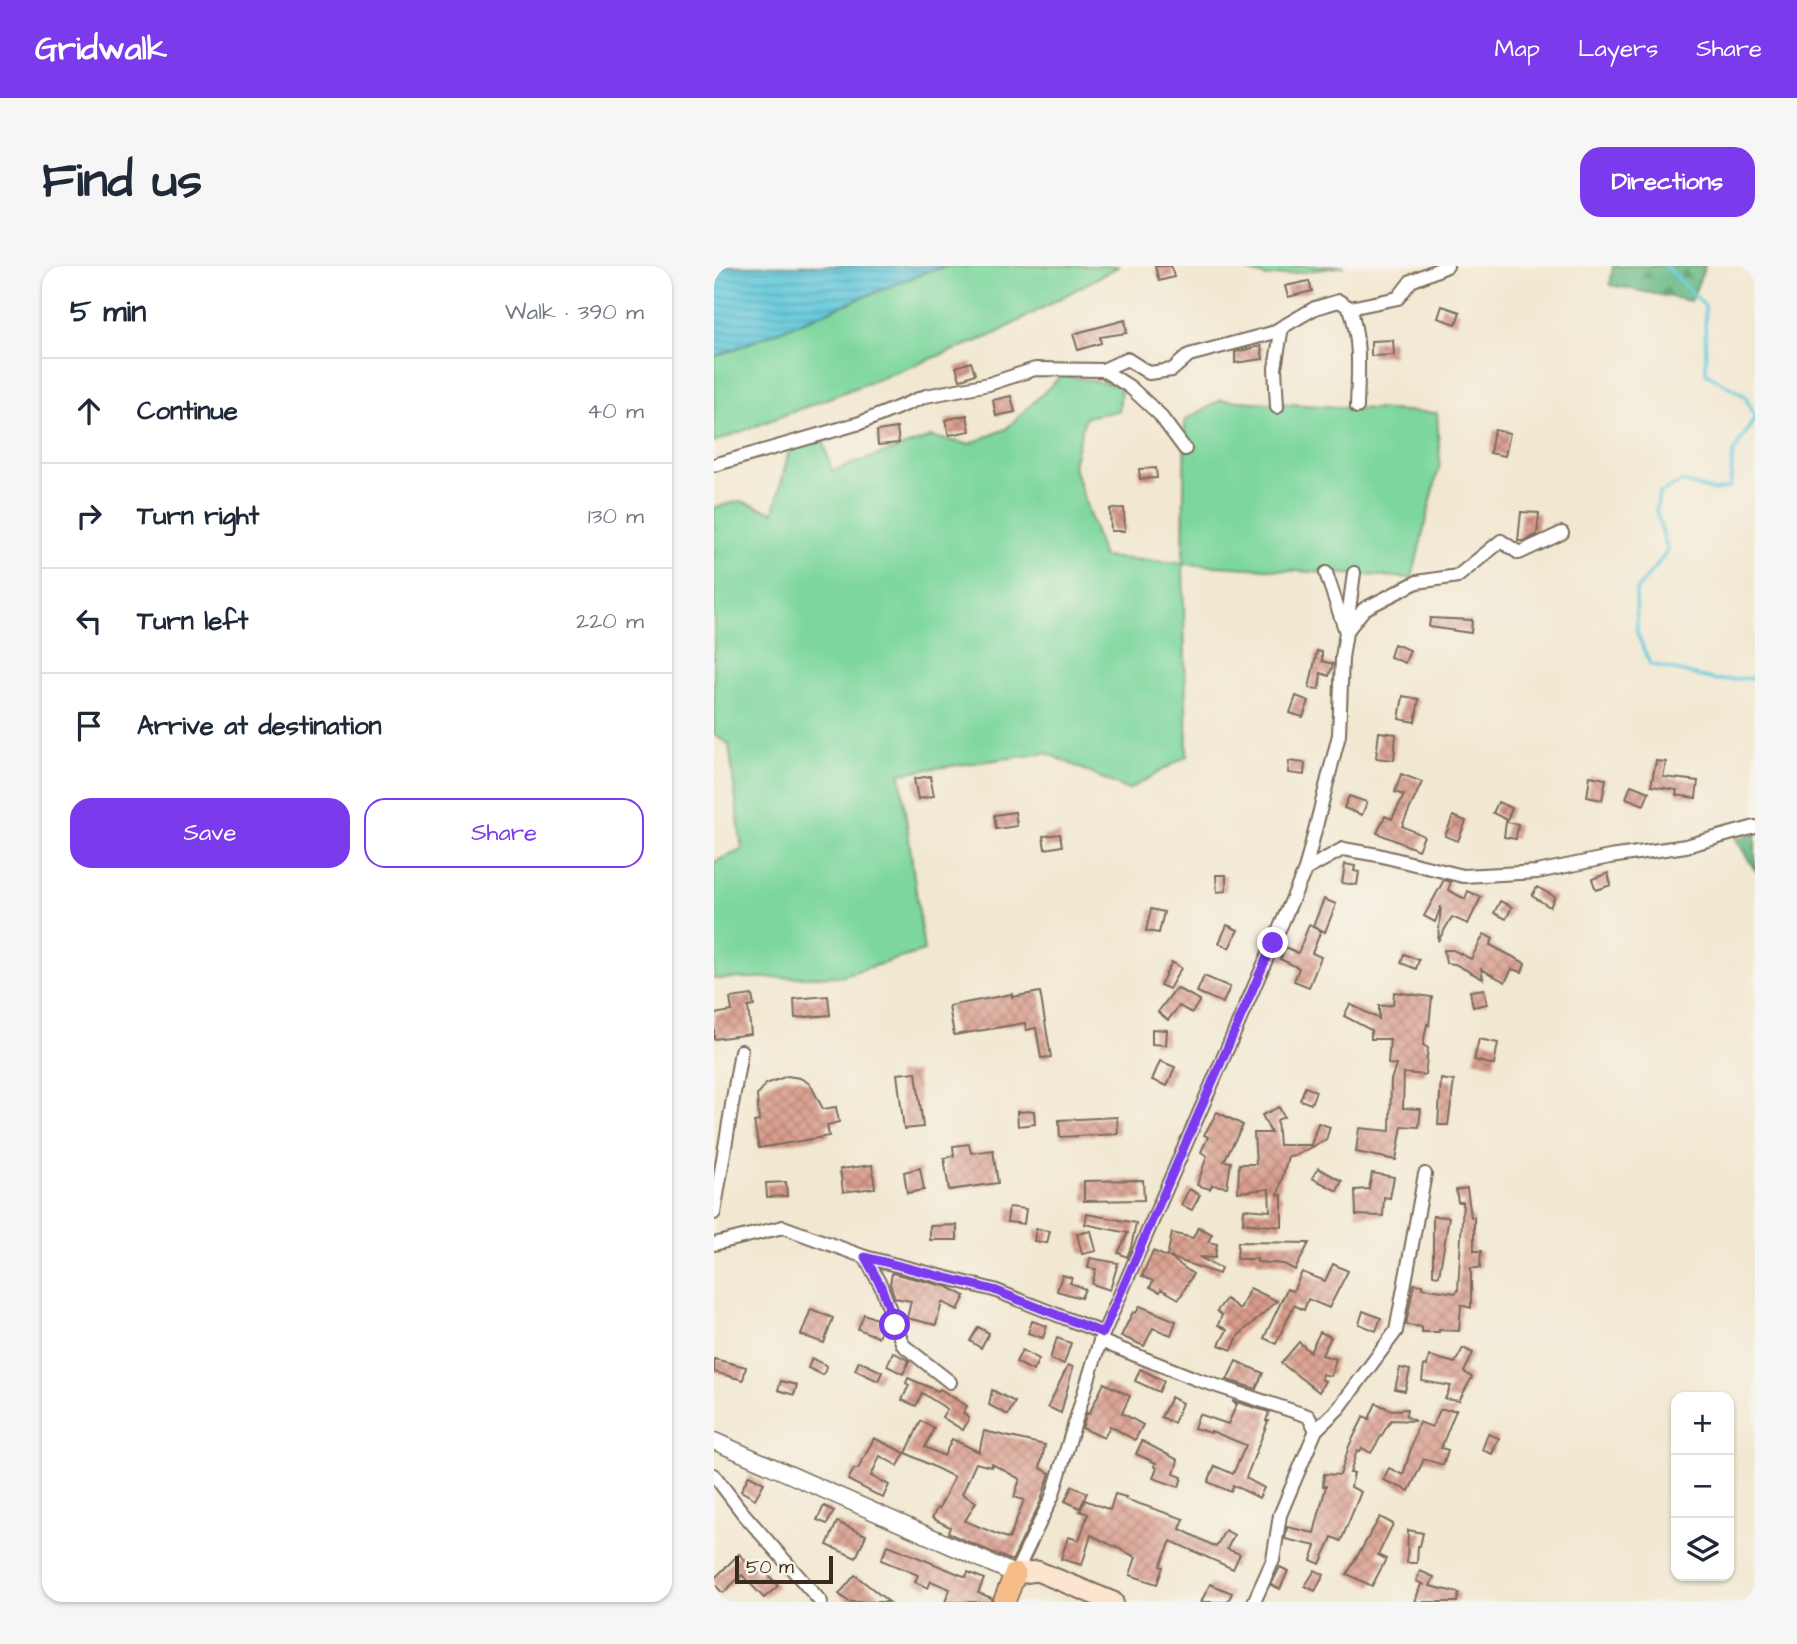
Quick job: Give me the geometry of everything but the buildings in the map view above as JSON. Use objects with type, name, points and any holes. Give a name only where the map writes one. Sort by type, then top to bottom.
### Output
[{"type":"main road","points":[[1004,1602],[1015,1574],[1037,1572],[1113,1602]]},
{"type":"street","points":[[1350,308],[1398,298],[1411,282],[1447,266]]},
{"type":"street","points":[[714,465],[860,423],[926,396],[989,384],[1035,369],[1103,370],[1127,359],[1149,373],[1172,370],[1189,355],[1272,333],[1315,308],[1339,301],[1350,308],[1357,329],[1357,407]]},
{"type":"street","points":[[1277,407],[1275,368],[1282,327]]},
{"type":"street","points":[[1103,370],[1130,387],[1159,414],[1185,449]]},
{"type":"street","points":[[1346,632],[1364,609],[1417,582],[1458,576],[1500,541],[1519,553],[1544,544],[1562,533]]},
{"type":"street","points":[[1326,573],[1346,632]]},
{"type":"street","points":[[714,1441],[1015,1574],[1052,1497],[1102,1337],[1305,870],[1339,735],[1342,658],[1354,573]]},
{"type":"street","points":[[1305,870],[1343,849],[1463,876],[1537,872],[1610,857],[1686,846],[1755,827]]},
{"type":"street","points":[[714,1213],[741,1051]]},
{"type":"street","points":[[1254,1602],[1273,1560],[1280,1515],[1316,1430],[1339,1408],[1396,1331],[1425,1174]]},
{"type":"street","points":[[714,1244],[783,1227],[865,1257],[994,1290],[1196,1379],[1308,1416],[1316,1430]]},
{"type":"street","points":[[865,1257],[881,1286],[903,1345],[950,1382]]},
{"type":"street","points":[[714,1475],[742,1512],[821,1602]]},
{"type":"green space","points":[[950,266],[1119,266],[993,335],[714,442],[714,357],[926,272]]},
{"type":"green space","points":[[1233,266],[1345,266],[1267,277]]},
{"type":"green space","points":[[1613,266],[1705,266],[1691,301],[1610,285]]},
{"type":"green space","points":[[1062,375],[1121,386],[1119,411],[1085,417],[1073,464],[1103,557],[1183,563],[1185,420],[1221,400],[1437,413],[1440,463],[1412,578],[1183,564],[1187,756],[1128,790],[1047,753],[900,773],[924,951],[840,976],[714,979],[714,862],[742,850],[729,744],[714,735],[714,507],[741,501],[774,512],[790,447],[823,440],[832,471],[931,437],[969,444],[1006,429]]},
{"type":"green space","points":[[1755,833],[1755,870],[1736,839]]},
{"type":"water","points":[[714,266],[950,266],[926,272],[714,357]]},
{"type":"waterway","points":[[1666,266],[1705,306],[1706,373],[1745,396],[1755,418],[1733,453],[1730,487],[1715,491],[1681,482],[1659,494],[1656,511],[1668,551],[1636,591],[1637,633],[1650,664],[1715,680],[1755,678]]},
{"type":"route","points":[[895,1325],[881,1286],[865,1257],[994,1290],[1103,1333],[1273,943]]}]
